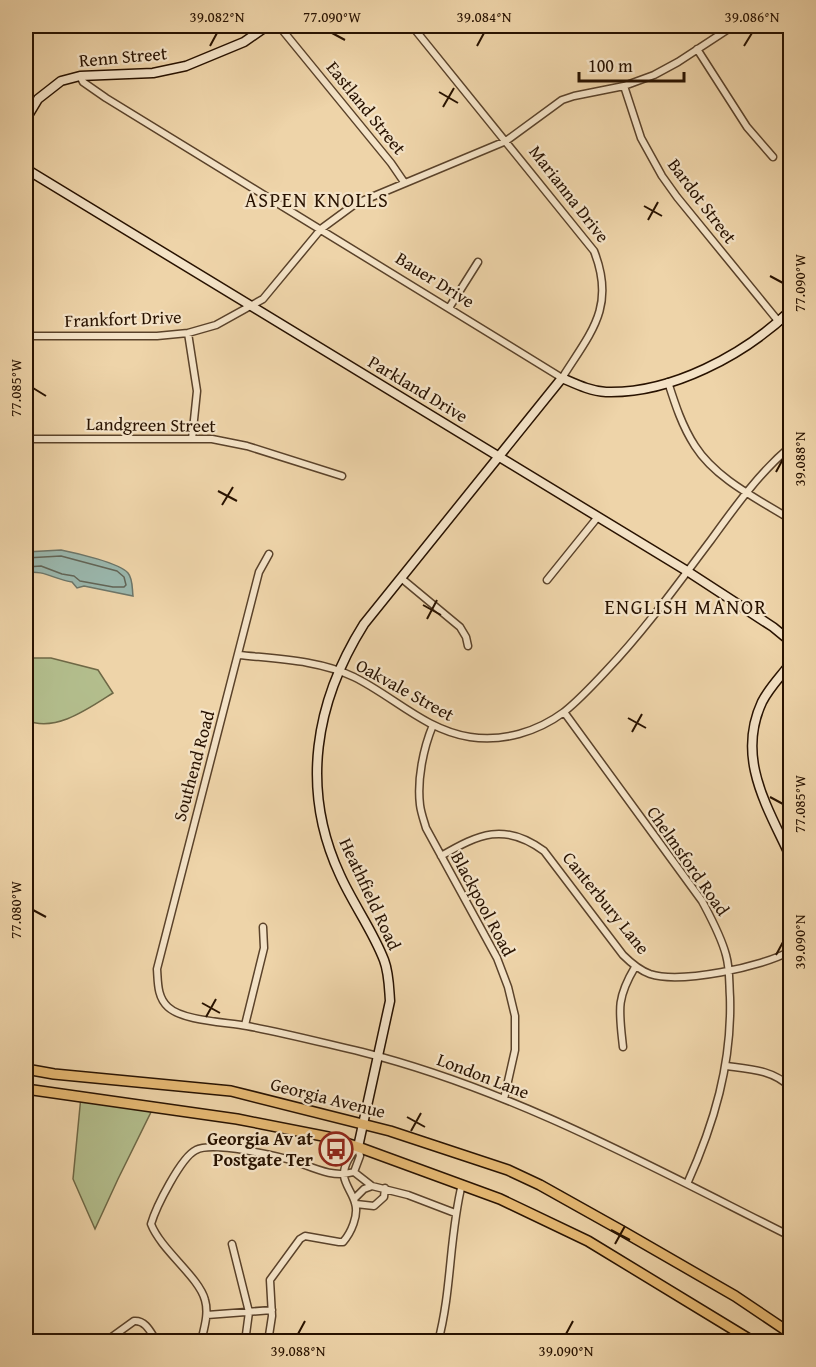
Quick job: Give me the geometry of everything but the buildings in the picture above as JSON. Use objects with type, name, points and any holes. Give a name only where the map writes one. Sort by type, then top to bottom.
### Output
[{"type":"main road","name":"Georgia Avenue","points":[[26,1067],[38,1071],[231,1091],[363,1123],[508,1170],[540,1185],[735,1296],[790,1333]]},
{"type":"main road","name":"Georgia Avenue","points":[[26,1089],[237,1119],[328,1137],[358,1147],[500,1198],[588,1241],[753,1341]]},
{"type":"street","name":"Renn Street","points":[[26,119],[38,99],[61,81],[80,76],[153,73],[186,66],[244,42],[267,26]]},
{"type":"street","name":"Eastland Street","points":[[279,26],[392,163],[404,182]]},
{"type":"street","name":"Marianna Drive","points":[[412,26],[586,238],[601,268],[604,287],[601,312],[595,326],[562,378],[498,457]]},
{"type":"street","name":"Frankfort Drive","points":[[26,336],[157,336],[188,333],[216,325],[262,299],[321,229],[355,204],[506,141],[562,100],[624,86],[654,75],[733,26]]},
{"type":"street","points":[[697,49],[747,127],[773,157]]},
{"type":"street","name":"Bauer Drive","points":[[80,76],[82,82],[106,98],[562,378],[590,389],[606,392],[640,388],[668,382],[722,361],[754,342],[790,311]]},
{"type":"street","name":"Bardot Street","points":[[624,86],[640,138],[662,176],[779,322]]},
{"type":"street","name":"Parkland Drive","points":[[26,169],[687,571],[773,627],[790,641]]},
{"type":"street","points":[[449,308],[478,262]]},
{"type":"street","points":[[188,333],[196,391],[192,438]]},
{"type":"street","points":[[668,382],[680,418],[695,447],[713,468],[790,519]]},
{"type":"street","name":"Landgreen Street","points":[[26,439],[192,438],[212,440],[248,446],[342,476]]},
{"type":"street","name":"Oakvale Street","points":[[239,655],[321,665],[338,670],[354,677],[433,725],[458,735],[504,737],[534,729],[564,712],[627,649],[659,611],[747,492],[790,447]]},
{"type":"street","name":"Heathfield Road","points":[[358,1147],[390,1000],[389,978],[384,960],[339,874],[324,834],[318,798],[317,751],[324,708],[338,670],[364,624],[498,457]]},
{"type":"street","points":[[547,580],[597,518]]},
{"type":"street","name":"Southend Road","points":[[158,987],[157,969],[160,957],[259,572],[268,554]]},
{"type":"street","points":[[400,578],[460,627],[468,646]]},
{"type":"street","points":[[790,664],[763,701],[753,728],[751,757],[756,781],[790,856]]},
{"type":"street","name":"Chelmsford Road","points":[[564,712],[702,901],[718,930],[729,971],[731,1019],[727,1066],[715,1115],[687,1184]]},
{"type":"street","name":"Blackpool Road","points":[[433,725],[423,759],[420,806],[426,828],[497,958],[508,987],[514,1016],[515,1050],[504,1099]]},
{"type":"street","name":"Canterbury Lane","points":[[441,856],[480,836],[504,833],[529,840],[544,850],[623,955],[635,967],[650,974],[669,977],[729,971],[777,958],[790,951]]},
{"type":"street","points":[[245,1025],[264,948],[263,927]]},
{"type":"street","points":[[623,1047],[619,1015],[620,999],[624,986],[635,967]]},
{"type":"street","name":"London Lane","points":[[158,987],[169,1008],[184,1016],[245,1025],[378,1056],[443,1076],[504,1099],[576,1130],[790,1236]]},
{"type":"street","points":[[727,1066],[768,1073],[782,1079],[790,1087]]},
{"type":"street","points":[[268,1341],[272,1310],[270,1280],[293,1247],[305,1236],[343,1242],[347,1238],[353,1224],[355,1202],[344,1175],[351,1153],[358,1147],[360,1156],[354,1172]]},
{"type":"street","points":[[201,1341],[207,1315],[205,1298],[162,1243],[151,1224],[173,1180],[192,1152],[201,1148],[247,1151],[281,1157],[334,1175],[354,1172]]},
{"type":"street","points":[[354,1172],[372,1186],[385,1188],[455,1212]]},
{"type":"street","points":[[438,1341],[448,1299],[455,1212],[463,1184]]},
{"type":"street","points":[[355,1202],[364,1189],[372,1186]]},
{"type":"street","points":[[355,1202],[374,1206],[384,1197],[385,1188]]},
{"type":"street","points":[[232,1244],[249,1312],[245,1341]]},
{"type":"street","points":[[207,1315],[272,1310]]},
{"type":"street","points":[[105,1341],[135,1321],[140,1321],[144,1322],[157,1341]]},
{"type":"green space","points":[[26,658],[51,658],[98,670],[113,693],[82,712],[60,721],[48,724],[26,720]]},
{"type":"green space","points":[[81,1096],[154,1106],[95,1229],[73,1179]]},
{"type":"water","points":[[61,550],[97,559],[123,569],[131,578],[133,596],[84,586],[77,588],[72,582],[43,574],[26,573],[26,552]]},
{"type":"place","name":"Georgia Av at Postgate Ter","points":[[336,1149]]},
{"type":"district","name":"ASPEN KNOLLS","points":[[317,200]]},
{"type":"district","name":"ENGLISH MANOR","points":[[686,607]]}]
